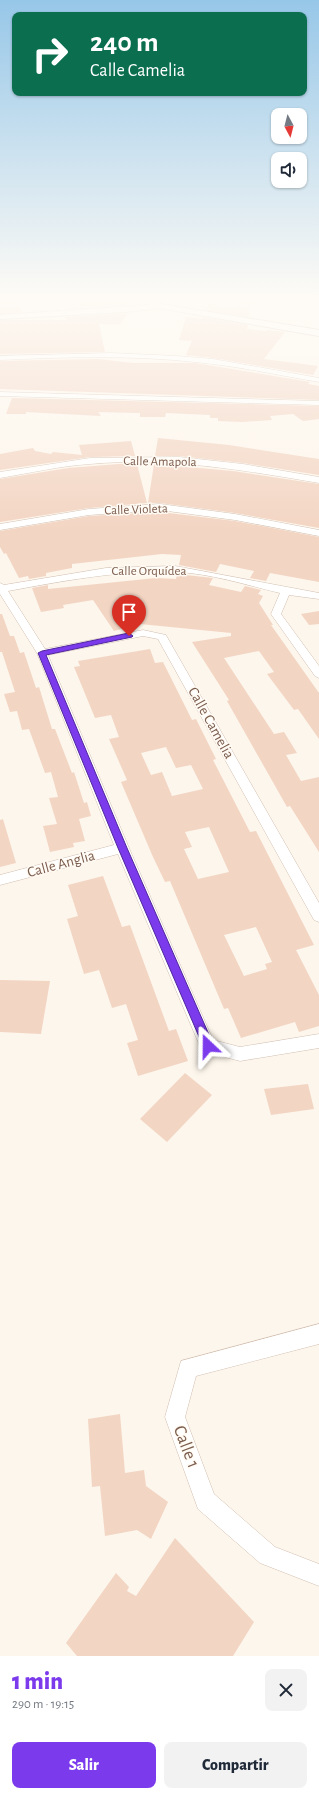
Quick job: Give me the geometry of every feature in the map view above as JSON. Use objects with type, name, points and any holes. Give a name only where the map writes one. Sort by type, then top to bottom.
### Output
[{"type":"street","points":[[291,375],[319,380]]},
{"type":"street","points":[[0,394],[319,403]]},
{"type":"street","name":"Calle Amapola","points":[[0,475],[90,461],[179,460],[243,467],[319,480]]},
{"type":"street","name":"Calle Violeta","points":[[0,527],[89,512],[160,507],[235,517],[319,533]]},
{"type":"street","name":"Calle Orquídea","points":[[0,588],[106,571],[148,569],[193,571],[286,591],[319,596]]},
{"type":"street","points":[[0,588],[42,653],[122,848],[208,1046],[240,1054],[319,1041]]},
{"type":"street","points":[[286,591],[276,614],[319,674]]},
{"type":"street","name":"Calle Camelia","points":[[42,653],[143,633],[162,637],[319,916]]},
{"type":"street","name":"Calle Anglia","points":[[0,880],[122,848]]},
{"type":"street","name":"Calle 1","points":[[319,1334],[188,1368],[175,1417],[206,1501],[268,1555],[319,1575]]},
{"type":"building","points":[[0,375],[269,375],[310,382],[308,384],[319,386],[319,400],[0,389]]},
{"type":"building","points":[[12,398],[319,406],[319,419],[303,421],[293,414],[270,416],[272,420],[241,422],[218,421],[218,418],[210,418],[210,415],[166,413],[165,417],[140,417],[140,413],[98,412],[101,416],[26,412],[26,414],[6,414]]},
{"type":"building","points":[[158,438],[229,445],[319,459],[319,475],[243,463],[179,456],[155,456]]},
{"type":"building","points":[[131,441],[135,456],[90,457],[0,470],[0,454],[33,448],[35,451],[51,454],[53,452],[82,455],[79,445]]},
{"type":"building","points":[[137,464],[147,503],[89,508],[0,522],[0,479],[68,468]]},
{"type":"building","points":[[154,464],[233,471],[319,484],[319,528],[235,513],[160,503],[148,503]]},
{"type":"building","points":[[160,512],[235,521],[319,537],[319,582],[270,573],[266,581],[250,578],[254,571],[220,564],[216,572],[179,565],[181,555],[162,554],[72,564],[72,568],[46,573],[46,576],[29,579],[28,576],[19,578],[6,553],[4,554],[0,547],[0,531],[89,516]]},
{"type":"building","points":[[177,574],[213,578],[209,585],[241,592],[245,586],[261,590],[258,594],[263,596],[259,603],[273,625],[271,625],[319,693],[319,739],[298,709],[294,710],[267,674],[274,672],[259,651],[224,658],[274,734],[284,732],[297,753],[286,755],[301,781],[319,777],[319,852],[290,806],[287,807],[227,701],[229,700],[192,642],[231,636],[231,633],[140,624],[114,631],[93,600],[63,605],[64,608],[41,612],[32,588],[48,585],[48,589],[156,578],[176,579]]},
{"type":"building","points":[[319,611],[319,624],[309,625],[301,614]]},
{"type":"building","points":[[0,614],[2,614],[10,636],[14,636],[20,653],[24,652],[36,688],[39,687],[52,729],[55,729],[72,773],[74,772],[84,803],[87,802],[91,816],[79,819],[85,841],[73,843],[74,847],[50,852],[43,826],[57,824],[49,798],[58,797],[51,772],[45,773],[29,729],[22,730],[17,711],[10,712],[4,694],[15,692],[2,652],[0,652]]},
{"type":"building","points":[[150,649],[155,663],[163,662],[192,720],[196,719],[216,759],[213,760],[250,832],[256,831],[314,945],[296,950],[319,995],[319,1026],[299,1032],[295,1022],[241,1038],[228,1008],[224,1009],[170,881],[165,882],[153,857],[121,782],[127,780],[109,739],[119,737],[111,715],[95,718],[74,667],[80,666],[78,661]],"holes":[[[166,747],[176,768],[191,765],[203,789],[172,796],[162,772],[151,775],[141,753]],[[209,827],[229,872],[198,879],[184,849],[192,847],[185,832]],[[256,927],[272,962],[265,964],[267,969],[244,976],[224,935]]]},
{"type":"building","points":[[3,819],[16,863],[0,867],[0,820]]},
{"type":"building","points":[[103,876],[122,927],[130,925],[169,1031],[176,1029],[188,1061],[138,1076],[127,1043],[138,1040],[126,1004],[112,1008],[99,970],[84,974],[67,919],[78,916],[68,885]]},
{"type":"building","points":[[0,980],[50,981],[41,1034],[0,1032]]},
{"type":"building","points":[[185,1073],[212,1095],[167,1142],[140,1119]]},
{"type":"building","points":[[308,1084],[314,1109],[271,1115],[264,1089]]},
{"type":"building","points":[[120,1414],[125,1473],[144,1470],[146,1486],[168,1502],[151,1539],[137,1530],[105,1536],[100,1486],[92,1487],[88,1419]]},
{"type":"building","points":[[175,1538],[254,1622],[233,1656],[77,1656],[66,1643],[116,1573],[129,1587],[127,1591],[136,1596]]},
{"type":"route","points":[[129,636],[42,653],[122,848],[208,1046]]}]
